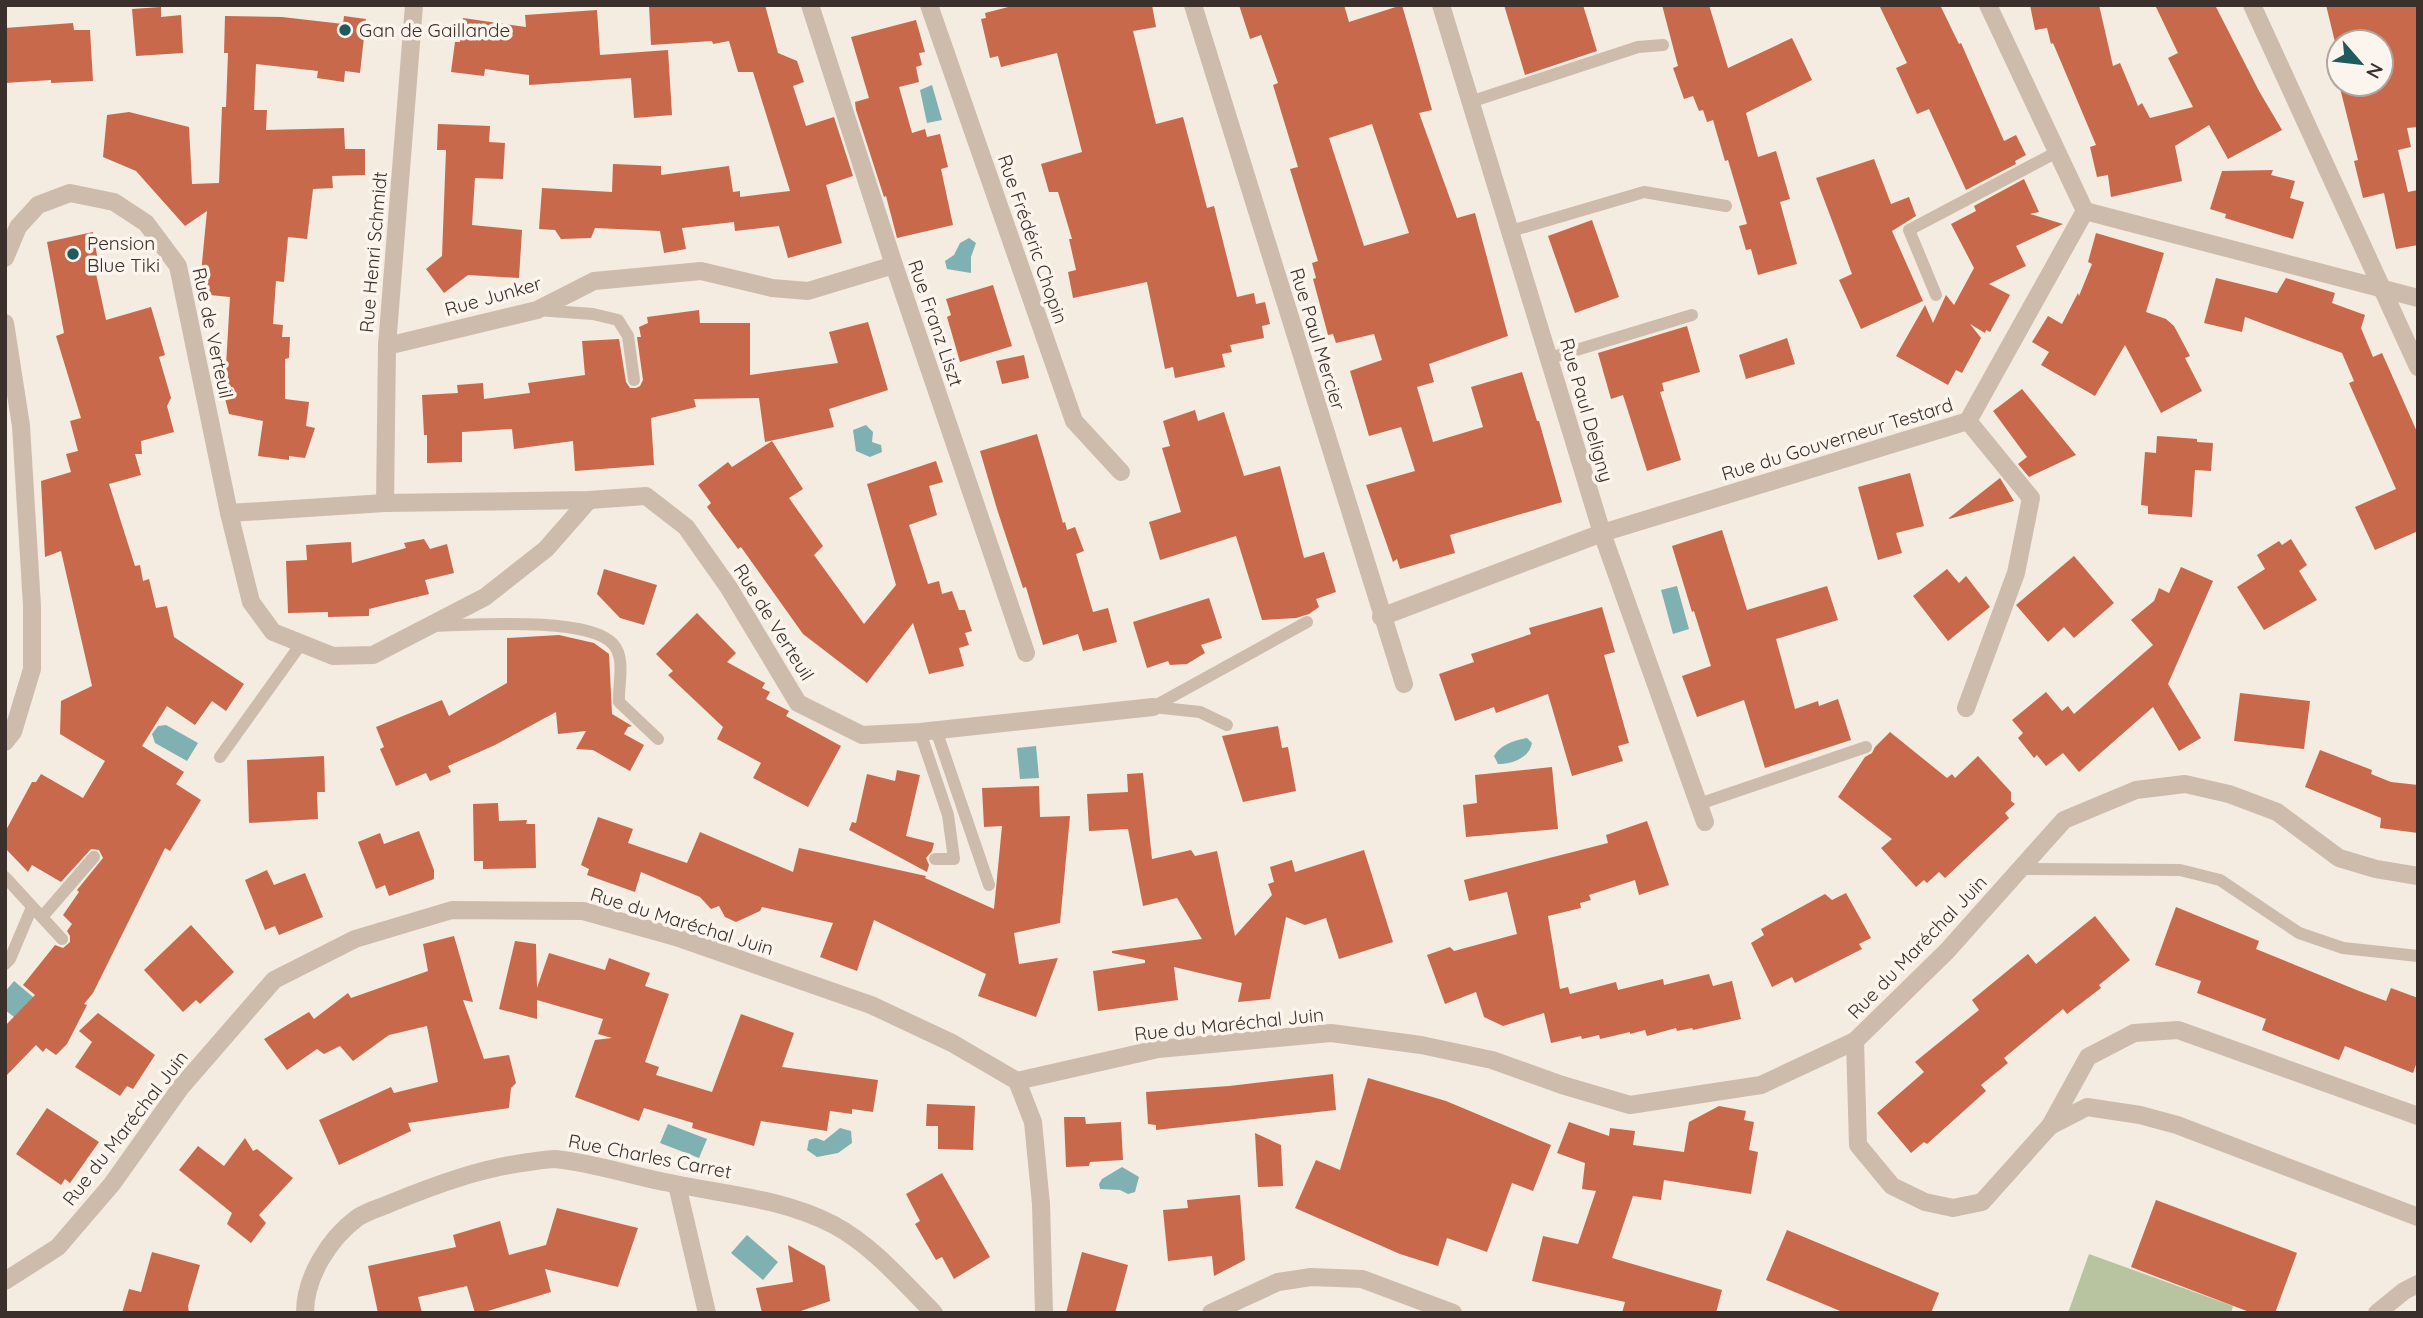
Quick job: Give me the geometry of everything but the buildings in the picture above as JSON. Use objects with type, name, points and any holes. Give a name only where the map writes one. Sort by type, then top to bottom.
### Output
[{"type":"street","name":"Rue Henri Schmidt","points":[[385,503],[387,346],[414,5]]},
{"type":"street","name":"Rue Franz Liszt","points":[[810,5],[894,265],[1026,653]]},
{"type":"street","name":"Rue Frédéric Chopin","points":[[929,5],[1074,421],[1121,472]]},
{"type":"street","name":"Rue Paul Mercier","points":[[1193,5],[1404,684]]},
{"type":"street","name":"Rue Paul Deligny","points":[[1441,5],[1602,533],[1705,822]]},
{"type":"street","points":[[1988,5],[2085,211],[2418,298]]},
{"type":"street","points":[[2252,5],[2418,367]]},
{"type":"street","name":"Rue de Verteuil","points":[[5,258],[18,227],[38,205],[70,193],[114,202],[146,223],[178,266],[229,513],[251,602],[273,632],[301,644],[333,656],[373,655],[485,597],[546,549],[589,500]]},
{"type":"street","name":"Rue du Gouverneur Testard","points":[[1381,617],[1602,533],[1968,421],[2085,211]]},
{"type":"street","name":"Rue Junker","points":[[387,346],[537,310],[594,281],[701,271],[772,288],[808,291],[894,265]]},
{"type":"street","points":[[5,323],[21,426],[32,606],[32,669],[13,732],[5,743]]},
{"type":"street","points":[[1966,708],[2016,573],[2031,498],[1968,421]]},
{"type":"street","name":"Rue de Verteuil","points":[[229,513],[385,503],[589,500],[646,496],[686,527],[729,588],[798,703],[862,735],[928,731],[1153,707]]},
{"type":"street","name":"Rue du Maréchal Juin","points":[[5,1281],[58,1247],[112,1184],[181,1087],[274,980],[355,939],[452,910],[583,911],[676,937],[871,1005],[952,1043],[1017,1081],[1157,1049],[1331,1033],[1421,1045],[1492,1060],[1630,1105],[1761,1085],[1855,1041],[1947,951],[2064,820],[2136,790],[2185,784],[2229,794],[2277,812],[2339,858],[2376,869],[2418,876]]},
{"type":"street","points":[[1855,1041],[1858,1145],[1892,1186],[1925,1202],[1953,1208],[1982,1202],[2050,1126],[2088,1057],[2134,1033],[2178,1031],[2418,1115]]},
{"type":"street","points":[[1017,1081],[1033,1122],[1041,1204],[1044,1313]]},
{"type":"street","points":[[2050,1126],[2087,1107],[2140,1115],[2177,1125],[2418,1217]]},
{"type":"street","name":"Rue Charles Carret","points":[[305,1313],[309,1283],[318,1264],[342,1231],[359,1216],[470,1174],[553,1159],[774,1202],[834,1226],[870,1250],[934,1313]]},
{"type":"street","points":[[677,1185],[707,1313]]},
{"type":"street","points":[[1211,1313],[1278,1282],[1311,1276],[1362,1279],[1453,1313]]},
{"type":"street","points":[[2377,1313],[2404,1291],[2418,1284]]},
{"type":"lane","points":[[1471,102],[1638,47],[1662,45]]},
{"type":"lane","points":[[1936,295],[1909,230],[2057,152]]},
{"type":"lane","points":[[1511,231],[1644,192],[1726,206]]},
{"type":"lane","points":[[537,310],[593,314],[618,320],[628,336],[634,380]]},
{"type":"lane","points":[[1550,358],[1692,315]]},
{"type":"lane","points":[[1153,707],[1307,622]]},
{"type":"lane","points":[[429,625],[555,625],[594,632],[614,644],[621,661],[619,702],[658,739]]},
{"type":"lane","points":[[220,757],[301,644]]},
{"type":"lane","points":[[1153,707],[1200,712],[1227,725]]},
{"type":"lane","points":[[928,731],[948,815],[954,859],[934,859]]},
{"type":"lane","points":[[928,731],[989,885]]},
{"type":"lane","points":[[1699,804],[1866,747]]},
{"type":"lane","points":[[5,964],[37,912],[94,857]]},
{"type":"lane","points":[[2020,869],[2179,870],[2220,880],[2299,933],[2343,947],[2418,956]]},
{"type":"lane","points":[[5,877],[62,939]]},
{"type":"green space","points":[[2089,1254],[2233,1306],[2231,1313],[2068,1313]]},
{"type":"water","points":[[932,85],[942,120],[927,123],[920,90]]},
{"type":"water","points":[[969,238],[976,243],[971,257],[971,273],[947,269],[945,261],[954,255],[960,243]]},
{"type":"water","points":[[866,425],[873,432],[872,442],[881,445],[882,452],[870,457],[856,451],[853,430]]},
{"type":"water","points":[[1677,586],[1689,629],[1673,634],[1661,590]]},
{"type":"water","points":[[166,725],[198,743],[187,761],[155,743],[152,734],[158,726]]},
{"type":"water","points":[[1527,738],[1532,743],[1528,753],[1515,761],[1498,764],[1494,756],[1500,749]]},
{"type":"water","points":[[1036,746],[1039,778],[1020,779],[1017,748]]},
{"type":"water","points":[[14,981],[39,1002],[22,1023],[5,1010],[5,992]]},
{"type":"water","points":[[668,1124],[707,1139],[699,1158],[660,1143]]},
{"type":"water","points":[[840,1128],[851,1131],[852,1143],[838,1153],[817,1157],[807,1150],[809,1140],[816,1138],[824,1141]]},
{"type":"water","points":[[1122,1167],[1139,1177],[1135,1192],[1128,1194],[1120,1190],[1100,1189],[1102,1179]]},
{"type":"water","points":[[747,1235],[778,1262],[763,1280],[731,1253]]},
{"type":"place","name":"Gan de Gaillande","points":[[345,30]]},
{"type":"place","name":"Pension Blue Tiki","points":[[73,254]]}]
